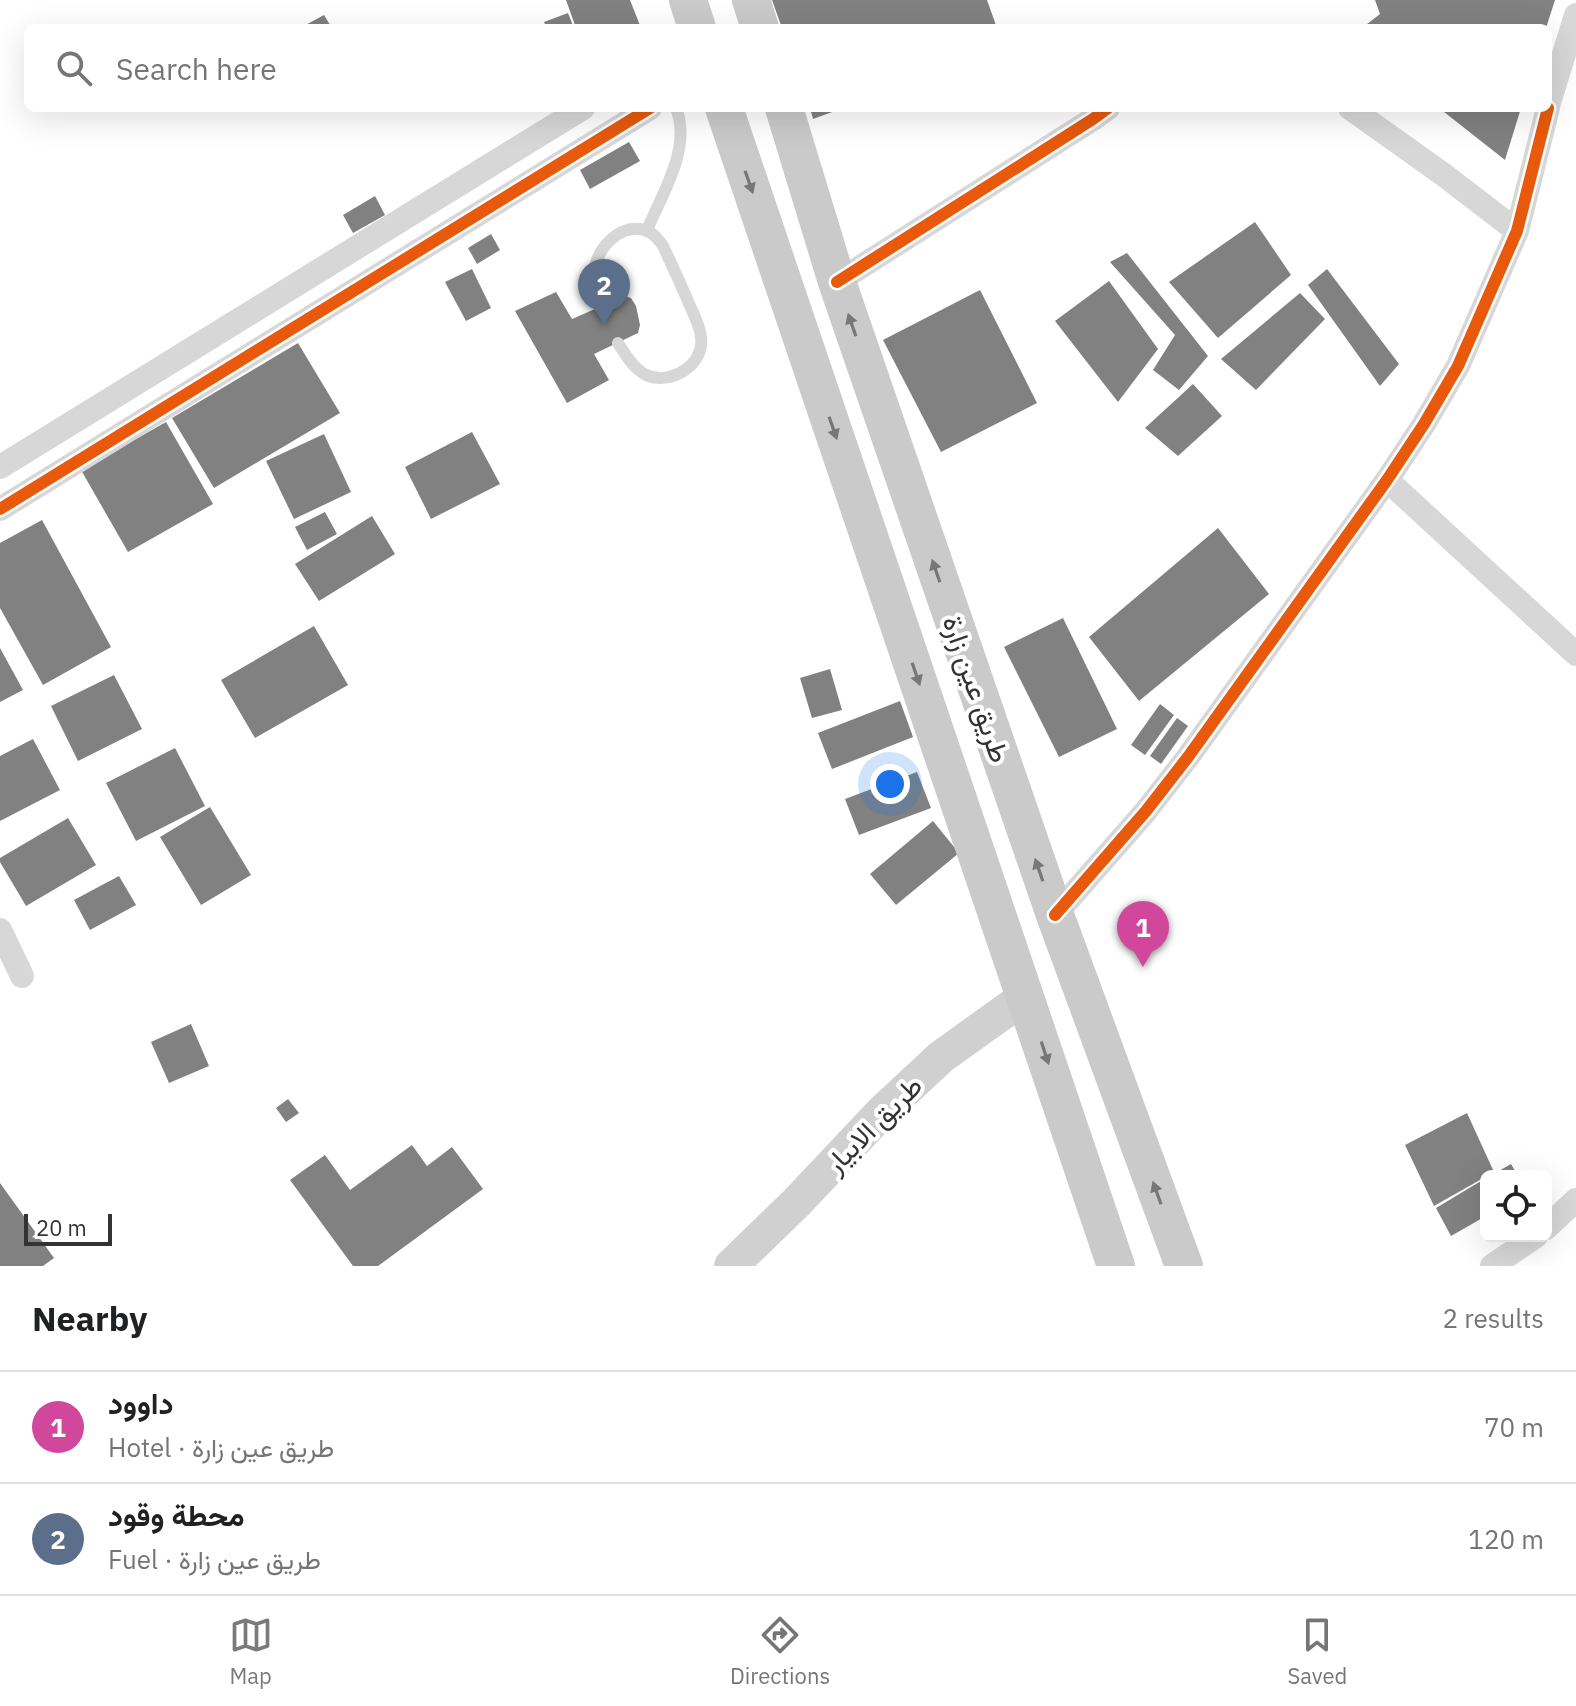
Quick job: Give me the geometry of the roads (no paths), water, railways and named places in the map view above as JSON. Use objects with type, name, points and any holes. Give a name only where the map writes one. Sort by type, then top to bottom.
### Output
[{"type":"main road","points":[[688,0],[696,24]]},
{"type":"main road","points":[[751,0],[759,24]]},
{"type":"main road","name":"طريق عين زارة","points":[[725,112],[1116,1266]]},
{"type":"main road","name":"طريق عين زارة","points":[[785,112],[837,282],[1055,915],[1184,1266]]},
{"type":"main road","name":"طريق الابيار","points":[[731,1266],[929,1067],[1026,996]]},
{"type":"street","points":[[1552,94],[1576,15]]},
{"type":"street","points":[[0,467],[577,112]]},
{"type":"street","points":[[0,509],[644,112]]},
{"type":"street","points":[[837,282],[1102,112]]},
{"type":"street","points":[[1356,112],[1517,231]]},
{"type":"street","points":[[1055,915],[1146,811],[1188,757],[1424,424],[1458,366],[1517,231],[1547,112]]},
{"type":"street","points":[[1387,480],[1576,654]]},
{"type":"street","points":[[0,930],[22,976]]},
{"type":"street","points":[[1552,1222],[1576,1200]]},
{"type":"street","points":[[1492,1266],[1527,1242]]},
{"type":"lane","points":[[647,230],[676,160],[680,141],[677,112]]},
{"type":"lane","points":[[600,307],[594,278],[596,262],[603,249],[622,232],[647,230],[663,246],[699,327],[702,346],[699,355],[687,369],[665,378],[653,378],[634,365],[618,343]]},
{"type":"place","name":"محطة وقود","points":[[604,325]]},
{"type":"place","name":"داوود","points":[[1143,967]]}]
